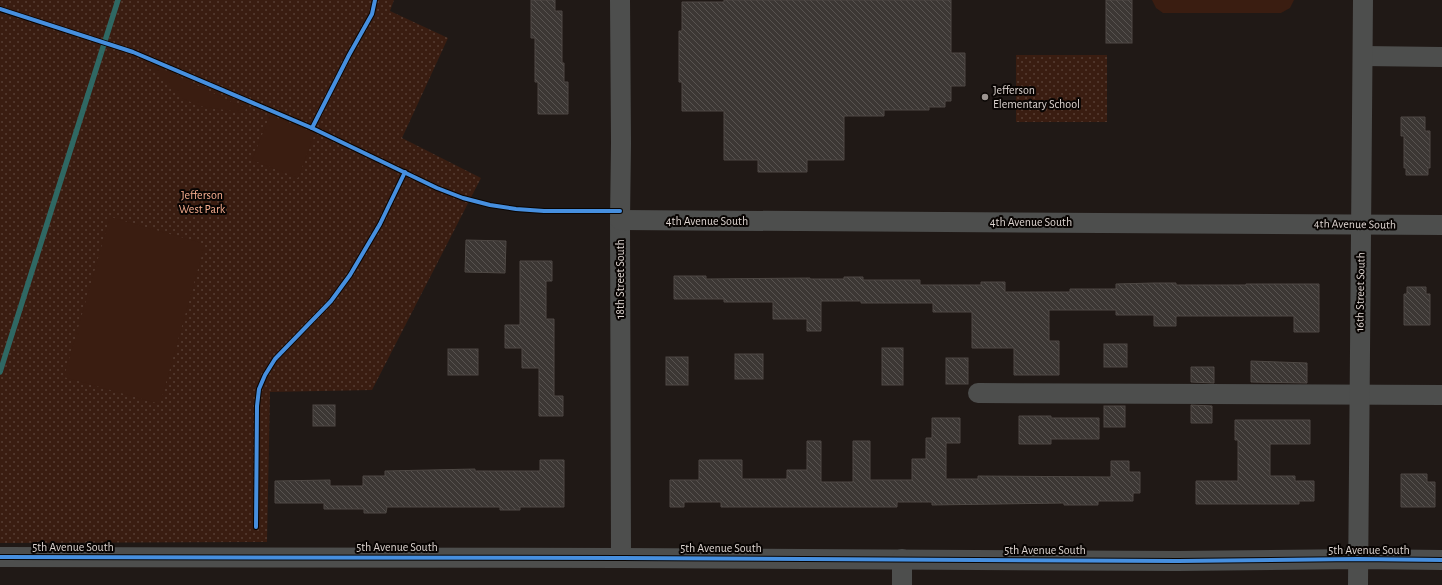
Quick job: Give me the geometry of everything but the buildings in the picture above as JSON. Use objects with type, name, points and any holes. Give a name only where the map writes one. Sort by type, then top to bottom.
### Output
[{"type":"street","name":"18th Street South","points":[[620,0],[622,142],[620,220],[621,558]]},
{"type":"street","name":"16th Street South","points":[[1358,585],[1363,0]]},
{"type":"street","points":[[1363,56],[1442,57]]},
{"type":"street","name":"4th Avenue South","points":[[620,220],[1442,225]]},
{"type":"street","points":[[978,393],[1442,395]]},
{"type":"street","name":"5th Avenue South","points":[[0,557],[1186,561],[1358,559],[1442,560]]},
{"type":"street","points":[[902,559],[902,585]]},
{"type":"green space","name":"Jefferson West Park","points":[[0,0],[394,0],[390,11],[448,38],[402,138],[481,178],[372,390],[270,392],[267,542],[0,543]]},
{"type":"green space","points":[[1152,0],[1294,0],[1290,8],[1281,13],[1163,13],[1156,8]]},
{"type":"green space","points":[[1016,55],[1107,55],[1107,122],[1016,122]]},
{"type":"green space","points":[[154,63],[163,69],[238,105],[246,106],[245,113],[199,106],[182,98],[150,67]]},
{"type":"green space","points":[[270,115],[315,133],[298,178],[252,160]]},
{"type":"green space","points":[[110,217],[205,244],[160,404],[64,377]]},
{"type":"waterway","points":[[0,372],[118,0]]},
{"type":"cycle path","points":[[312,128],[349,55],[372,14],[375,0]]},
{"type":"cycle path","points":[[0,9],[133,52],[312,128],[437,188],[463,198],[490,205],[516,209],[544,211],[620,211]]},
{"type":"cycle path","points":[[256,527],[257,406],[259,389],[265,375],[275,359],[331,301],[350,275],[380,224],[405,172]]},
{"type":"cycle path","points":[[0,557],[1178,561],[1358,559],[1442,560]]},
{"type":"place","name":"Jefferson Elementary School","points":[[985,97]]}]
